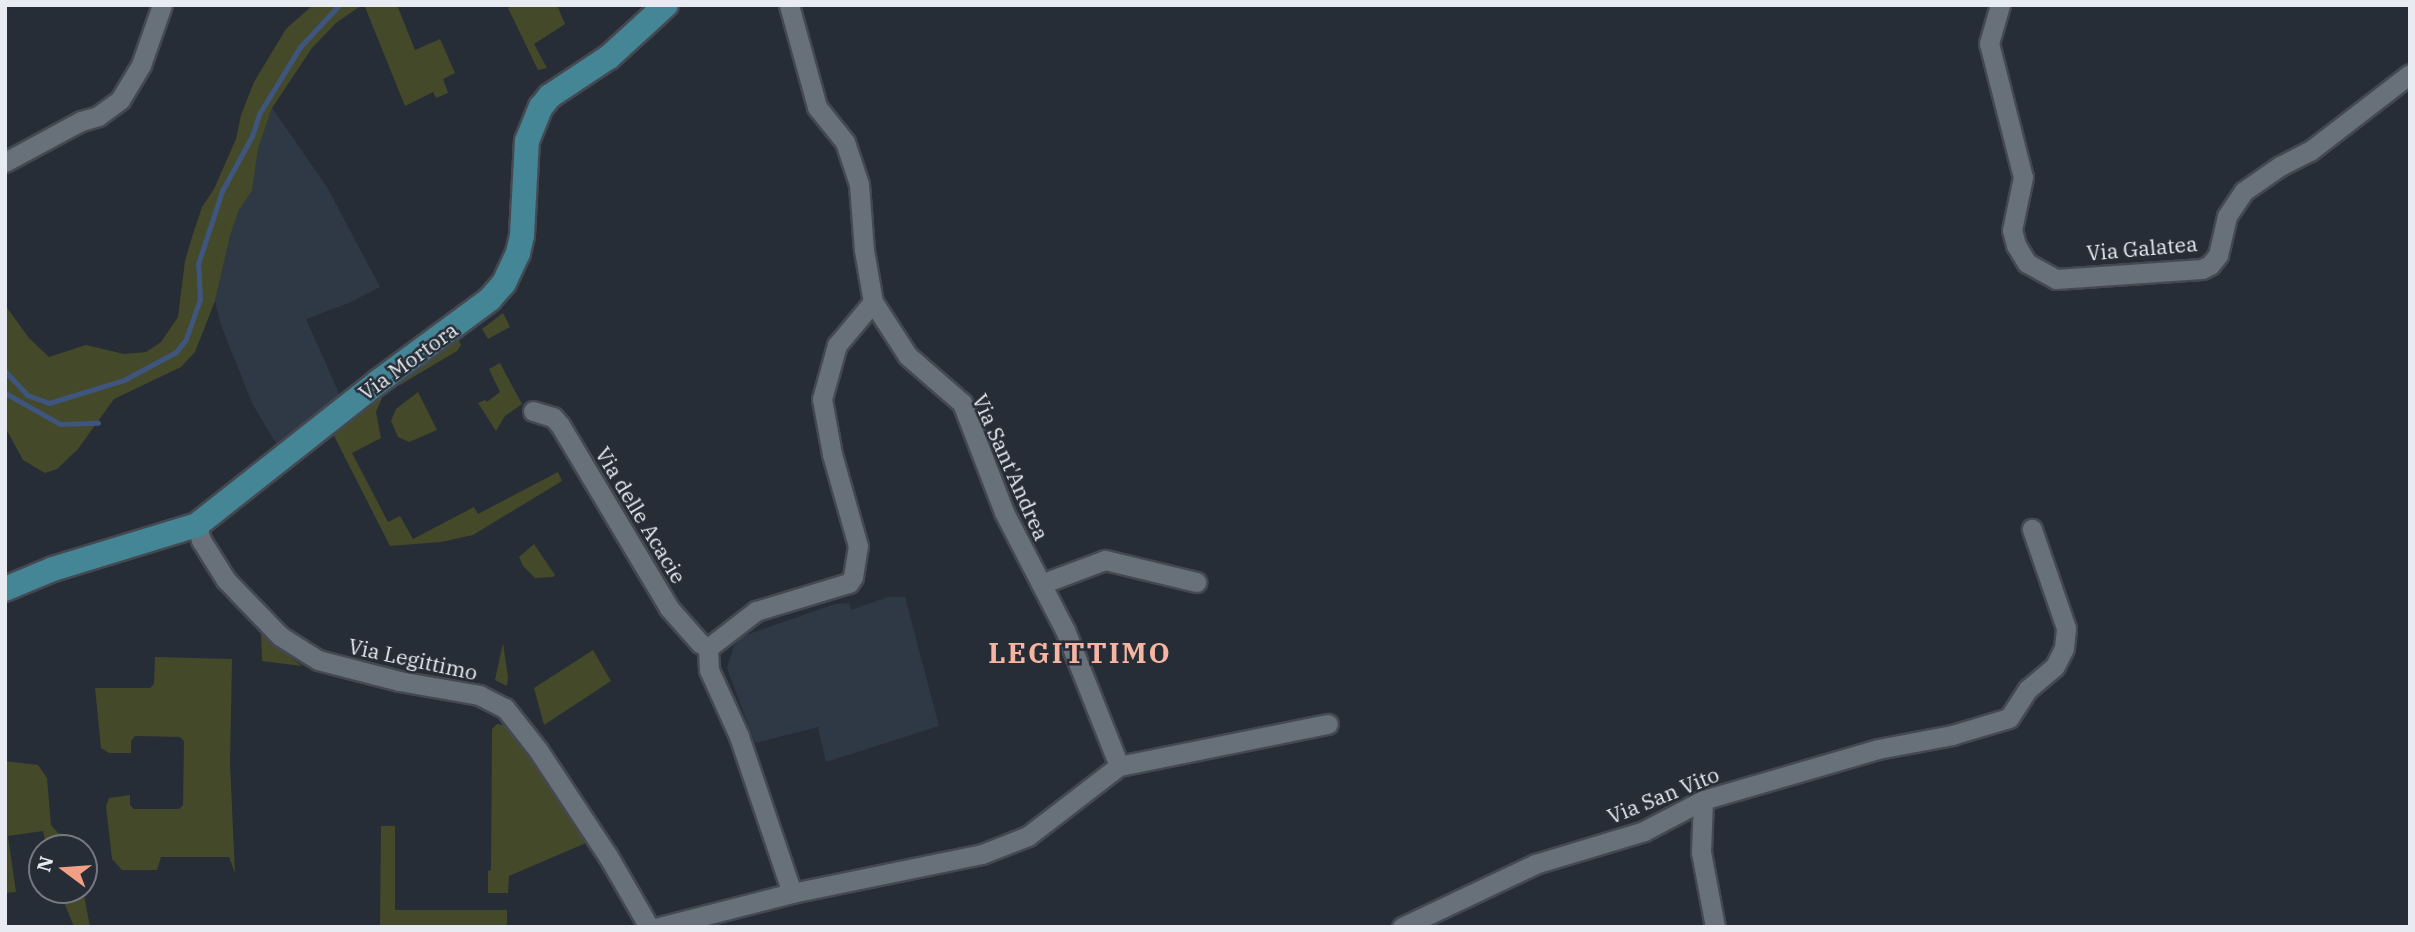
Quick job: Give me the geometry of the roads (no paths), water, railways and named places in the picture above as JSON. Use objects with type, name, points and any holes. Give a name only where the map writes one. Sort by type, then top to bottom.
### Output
[{"type":"main road","name":"Via Mortora","points":[[5,589],[53,569],[197,525],[378,382],[490,299],[504,283],[518,253],[522,234],[527,141],[541,107],[550,96],[619,49],[666,5]]},
{"type":"street","points":[[5,162],[81,121],[98,116],[120,100],[136,76],[162,5]]},
{"type":"street","name":"Via Sant'Andrea","points":[[789,5],[817,107],[845,142],[859,184],[864,250],[873,302],[908,356],[962,403],[1004,512],[1065,630],[1119,766]]},
{"type":"street","name":"Via Galatea","points":[[2000,5],[1989,43],[2023,177],[2013,217],[2016,246],[2027,263],[2056,279],[2202,269],[2218,255],[2227,216],[2244,191],[2320,144],[2410,74]]},
{"type":"street","points":[[792,893],[738,736],[709,670],[708,648],[756,611],[849,583],[853,577],[858,546],[832,454],[822,399],[837,345],[873,302]]},
{"type":"street","name":"Via delle Acacie","points":[[533,411],[553,417],[560,425],[670,608],[700,643],[708,648]]},
{"type":"street","name":"Via Legittimo","points":[[197,525],[201,540],[226,580],[280,636],[318,660],[399,681],[479,695],[505,708],[538,750],[608,856],[649,927]]},
{"type":"street","name":"Via San Vito","points":[[1402,927],[1535,864],[1644,831],[1703,800],[1878,749],[1952,735],[2009,718],[2028,689],[2055,666],[2064,648],[2066,628],[2032,529]]},
{"type":"street","points":[[1041,584],[1105,560],[1196,582]]},
{"type":"street","points":[[659,927],[792,893],[957,861],[1028,836],[1119,766],[1328,724]]},
{"type":"street","points":[[1703,800],[1701,852],[1715,927]]},
{"type":"waterway","points":[[5,371],[27,395],[49,403],[124,380],[176,352],[186,339],[200,299],[198,264],[222,191],[252,136],[259,114],[300,47],[339,5]]},
{"type":"waterway","points":[[5,393],[60,424],[98,423]]},
{"type":"district","name":"LEGITTIMO","points":[[1080,653]]}]
